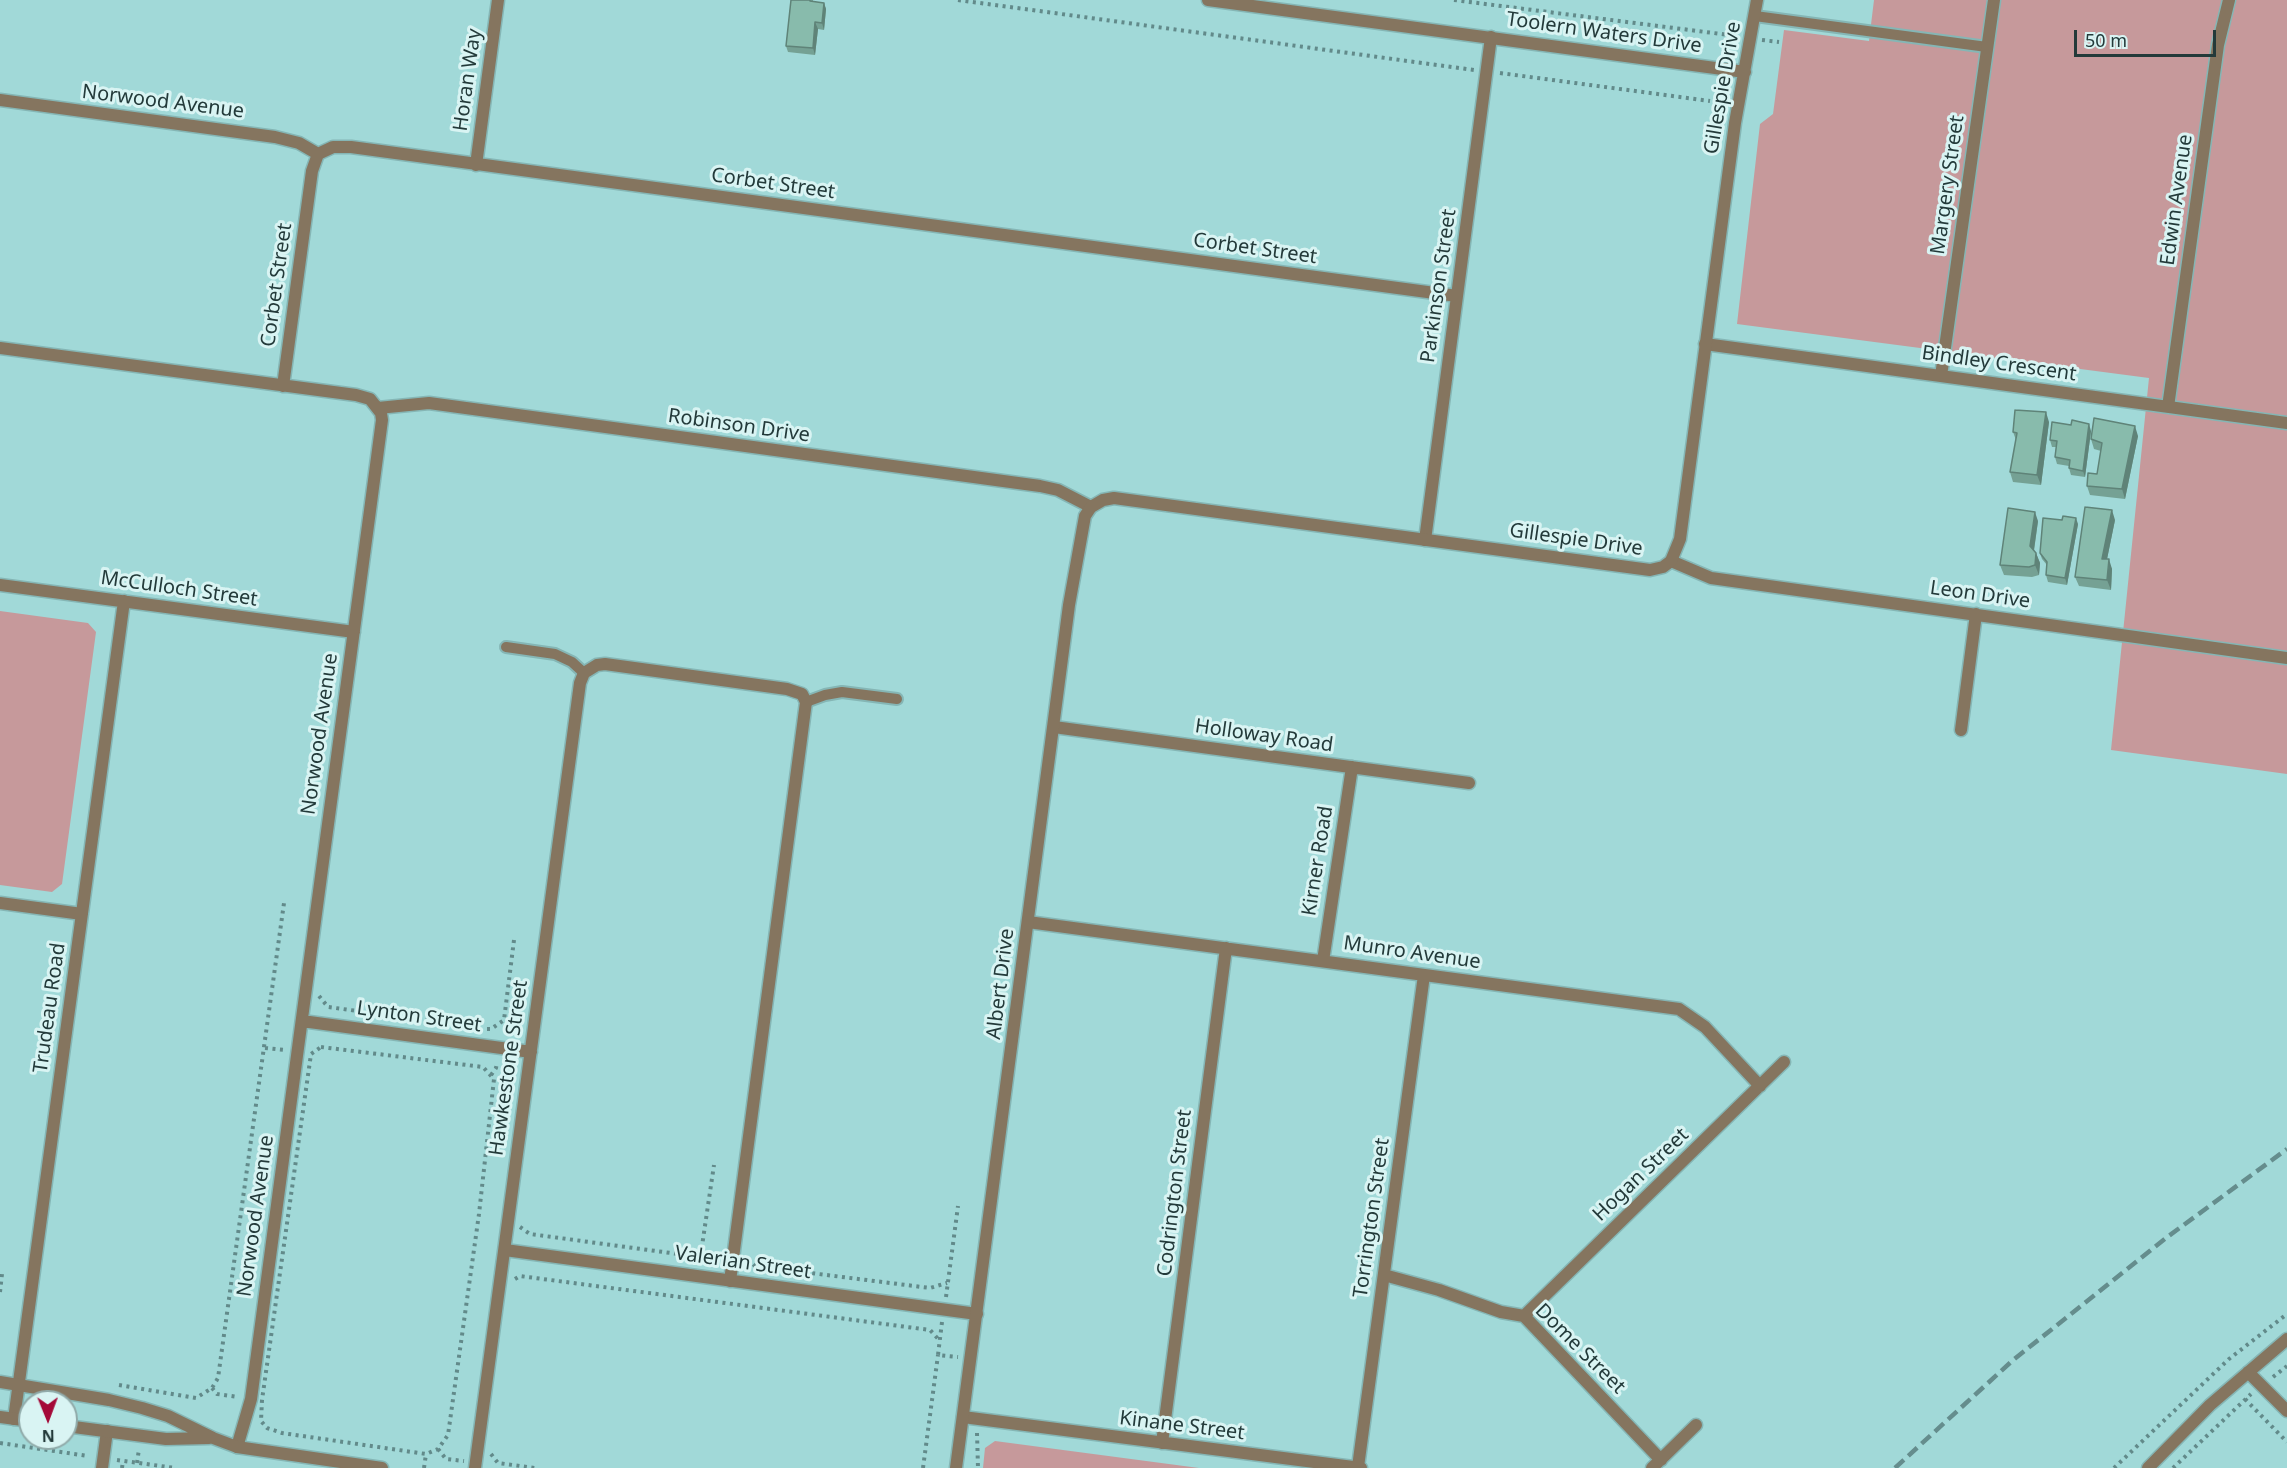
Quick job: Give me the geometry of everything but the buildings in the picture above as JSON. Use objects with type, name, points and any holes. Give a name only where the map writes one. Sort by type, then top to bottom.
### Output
[{"type":"street","name":"Horan Way","points":[[476,165],[498,0]]},
{"type":"street","name":"Toolern Waters Drive","points":[[1208,0],[1745,72]]},
{"type":"street","name":"Gillespie Drive","points":[[1091,507],[1102,500],[1114,498],[1650,570],[1664,567],[1671,561],[1680,540],[1734,123],[1752,38],[1757,0]]},
{"type":"street","name":"Margery Street","points":[[1941,376],[1994,0]]},
{"type":"street","name":"Edwin Avenue","points":[[2168,407],[2218,45],[2229,0]]},
{"type":"street","name":"Parkinson Street","points":[[1425,540],[1491,37]]},
{"type":"street","name":"Norwood Avenue","points":[[0,100],[275,136],[298,143],[318,154]]},
{"type":"street","name":"Corbet Street","points":[[284,386],[312,171],[318,154],[333,147],[351,147],[1457,296]]},
{"type":"street","name":"Bindley Crescent","points":[[1706,344],[2287,423]]},
{"type":"street","points":[[0,348],[356,395],[370,399],[378,408]]},
{"type":"street","name":"Robinson Drive","points":[[378,408],[429,404],[1016,483],[1058,490],[1091,507]]},
{"type":"street","name":"Norwood Avenue","points":[[237,1447],[249,1409],[302,1021],[382,420],[378,408]]},
{"type":"street","name":"Albert Drive","points":[[957,1468],[1054,727],[1082,527],[1084,516],[1091,507]]},
{"type":"street","name":"Leon Drive","points":[[1671,561],[1711,578],[2287,658]]},
{"type":"street","name":"McCulloch Street","points":[[0,585],[354,632]]},
{"type":"street","name":"Trudeau Road","points":[[14,1419],[124,601]]},
{"type":"street","points":[[1961,730],[1976,614]]},
{"type":"street","points":[[584,673],[590,668],[605,664],[787,689],[802,694],[806,702],[730,1281]]},
{"type":"street","name":"Hawkestone Street","points":[[475,1468],[579,695],[584,673]]},
{"type":"street","name":"Holloway Road","points":[[1054,727],[1469,783]]},
{"type":"street","name":"Kirner Road","points":[[1323,961],[1352,767]]},
{"type":"street","points":[[0,903],[82,914]]},
{"type":"street","name":"Munro Avenue","points":[[1028,922],[1679,1009],[1705,1027],[1760,1086]]},
{"type":"street","name":"Codrington Street","points":[[1162,1443],[1227,948]]},
{"type":"street","name":"Torrington Street","points":[[1360,1468],[1424,975]]},
{"type":"street","name":"Lynton Street","points":[[302,1021],[531,1052]]},
{"type":"street","name":"Hogan Street","points":[[1524,1316],[1784,1062]]},
{"type":"street","name":"Valerian Street","points":[[505,1250],[977,1314]]},
{"type":"street","name":"Dome Street","points":[[1384,1275],[1439,1290],[1502,1312],[1524,1316],[1656,1464]]},
{"type":"street","points":[[2148,1468],[2210,1405],[2287,1339]]},
{"type":"street","points":[[2248,1372],[2287,1411]]},
{"type":"street","points":[[0,1382],[109,1400],[142,1408],[168,1416],[237,1447],[332,1465],[382,1468]]},
{"type":"street","points":[[0,1417],[18,1420]]},
{"type":"street","name":"Kinane Street","points":[[963,1417],[1360,1468]]},
{"type":"street","points":[[1656,1464],[1696,1425]]},
{"type":"street","points":[[78,1427],[166,1438],[213,1438]]},
{"type":"street","points":[[103,1463],[107,1431]]},
{"type":"lane","points":[[1755,16],[1988,47]]},
{"type":"lane","points":[[506,647],[555,654],[572,662],[584,673]]},
{"type":"lane","points":[[806,702],[842,692],[897,699]]},
{"type":"path","points":[[958,0],[1710,101]]},
{"type":"path","points":[[1454,0],[1779,42]]},
{"type":"path","points":[[116,1384],[196,1398],[212,1388],[218,1378],[284,903]]},
{"type":"path","points":[[318,994],[328,1007],[491,1029],[504,1020],[514,940]]},
{"type":"path","points":[[321,1047],[483,1067],[494,1078],[479,1214],[448,1435],[438,1449],[426,1454],[282,1433],[267,1428],[261,1421],[262,1400],[311,1054],[321,1047]]},
{"type":"path","points":[[518,1225],[530,1234],[693,1256],[702,1246],[714,1165]]},
{"type":"path","points":[[746,1255],[754,1266],[930,1288],[947,1283]]},
{"type":"path","points":[[0,1292],[3,1274]]},
{"type":"path","points":[[509,1283],[520,1276],[930,1330],[940,1341]]},
{"type":"path","points":[[2114,1468],[2229,1359],[2287,1314]]},
{"type":"path","points":[[923,1468],[938,1355]]},
{"type":"path","points":[[2173,1468],[2245,1399],[2287,1366]]},
{"type":"path","points":[[2245,1399],[2287,1442]]},
{"type":"path","points":[[0,1443],[103,1463],[123,1461],[175,1468]]},
{"type":"path","points":[[486,1448],[498,1463],[534,1468]]},
{"type":"path","points":[[424,1468],[426,1454]]},
{"type":"path","points":[[122,1468],[123,1461]]},
{"type":"shaded area","points":[[1874,0],[2287,0],[2287,774],[2111,750],[2149,378],[1737,324],[1760,124],[1773,114],[1784,30],[1869,41]]},
{"type":"shaded area","points":[[0,611],[88,623],[96,632],[62,884],[52,892],[0,885]]},
{"type":"shaded area","points":[[995,1441],[1199,1468],[983,1468],[985,1448]]},
{"type":"railway","points":[[1895,1468],[2012,1361],[2166,1238],[2287,1149]]}]
